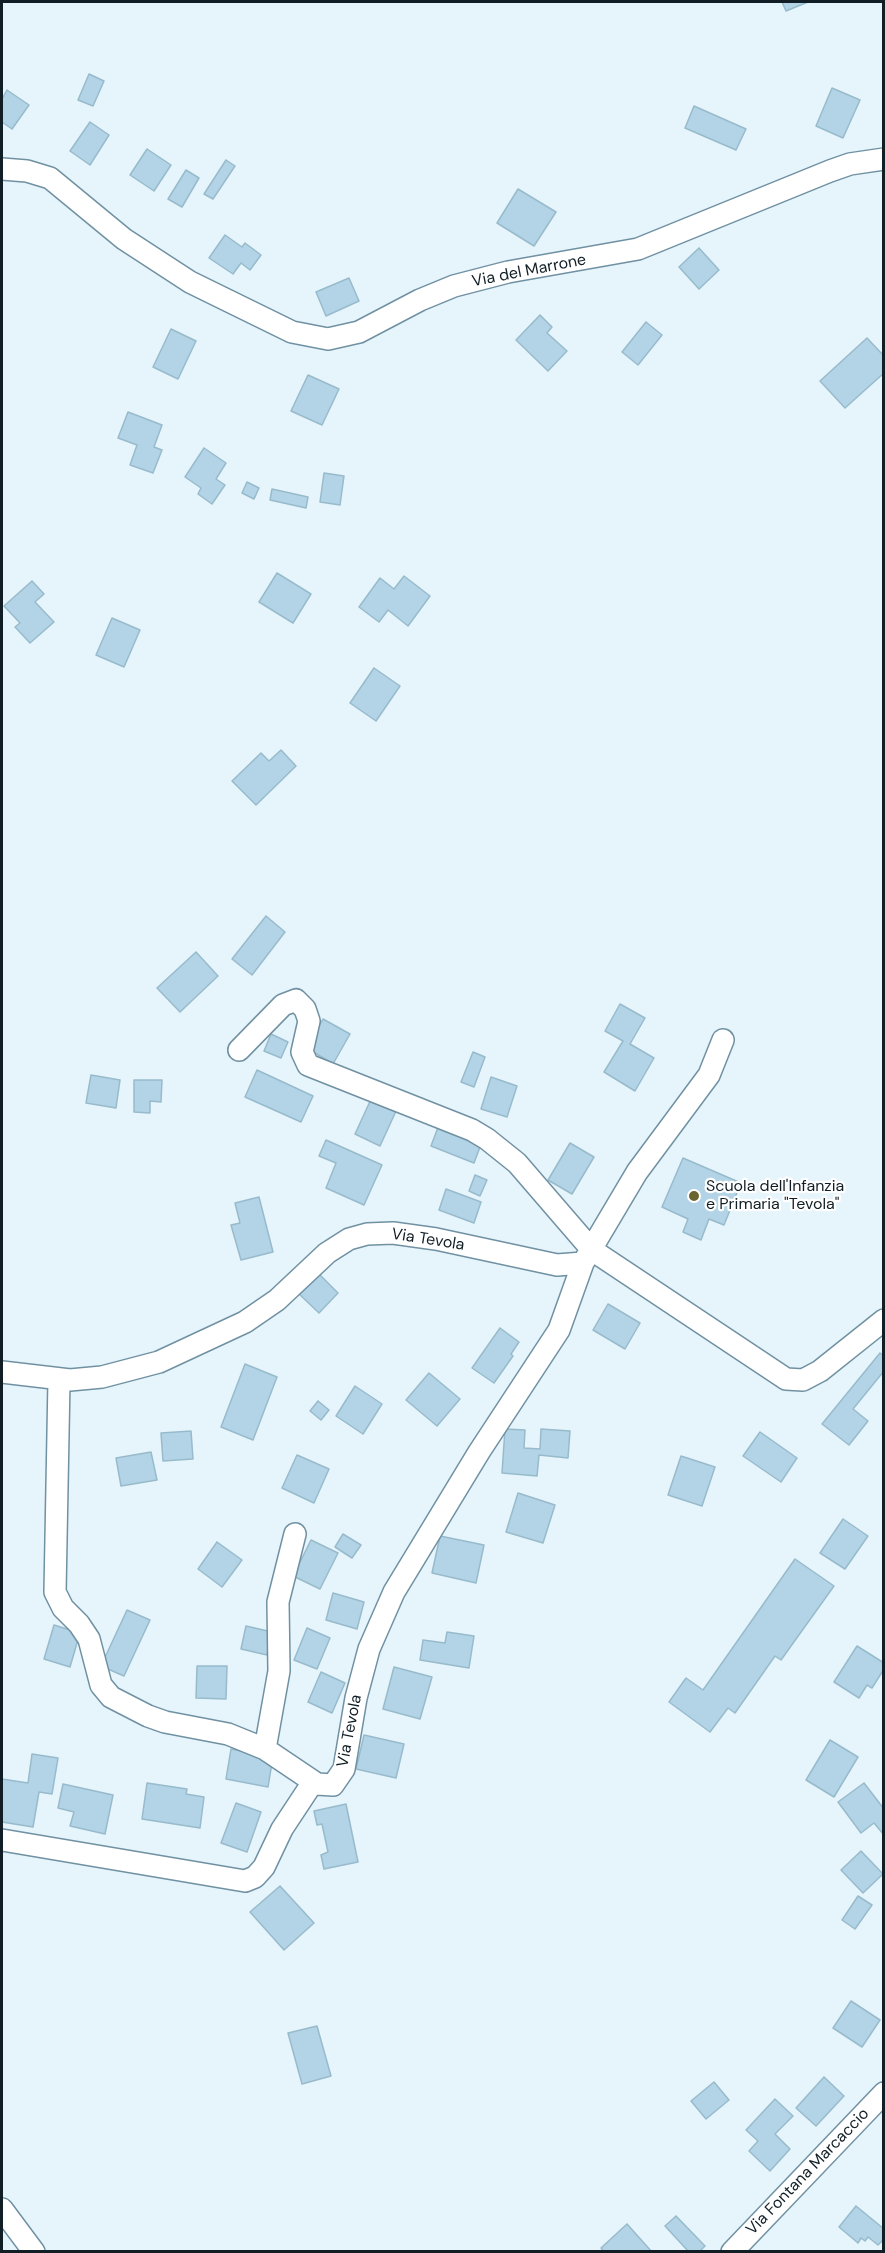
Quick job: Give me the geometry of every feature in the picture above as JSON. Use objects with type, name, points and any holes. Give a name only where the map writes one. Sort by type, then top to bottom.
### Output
[{"type":"street","name":"Via del Marrone","points":[[2,169],[34,173],[50,178],[124,238],[180,276],[292,332],[328,339],[359,332],[420,300],[454,286],[508,272],[638,249],[675,237],[830,171],[850,164],[884,159]]},
{"type":"street","points":[[239,1050],[283,1005],[296,1000],[305,1009],[309,1021],[309,1030],[302,1052],[308,1065],[472,1130],[487,1139],[517,1163],[588,1256],[786,1379],[803,1380],[820,1371],[884,1320]]},
{"type":"street","name":"Via Tevola","points":[[313,1782],[329,1786],[342,1774],[362,1673],[382,1614],[450,1498],[559,1330],[588,1256],[637,1172],[709,1075],[723,1040]]},
{"type":"street","name":"Via Tevola","points":[[2,1372],[59,1380],[102,1377],[144,1366],[237,1328],[277,1300],[327,1253],[361,1235],[399,1234],[564,1266],[588,1256]]},
{"type":"street","points":[[2,1840],[245,1881],[255,1877],[264,1867],[282,1829],[313,1782],[265,1749],[219,1731],[156,1719],[116,1700],[100,1685],[89,1639],[79,1624],[63,1608],[55,1592],[59,1380]]},
{"type":"street","points":[[265,1749],[280,1663],[278,1602],[295,1534]]},
{"type":"street","name":"Via Fontana Marcaccio","points":[[732,2252],[884,2093]]},
{"type":"street","points":[[2,2209],[34,2252]]},
{"type":"building","points":[[782,2],[808,2],[786,11]]},
{"type":"building","points":[[89,74],[104,81],[93,106],[78,100]]},
{"type":"building","points":[[832,88],[860,100],[843,138],[816,126]]},
{"type":"building","points":[[7,90],[29,105],[12,129],[2,122],[2,99]]},
{"type":"building","points":[[694,106],[746,129],[736,150],[685,128]]},
{"type":"building","points":[[90,122],[109,135],[90,165],[70,151]]},
{"type":"building","points":[[147,149],[171,165],[154,191],[130,175]]},
{"type":"building","points":[[226,160],[235,166],[213,199],[204,194]]},
{"type":"building","points":[[186,170],[199,178],[182,207],[168,199]]},
{"type":"building","points":[[518,189],[556,212],[534,246],[497,223]]},
{"type":"building","points":[[225,235],[242,247],[245,243],[261,255],[250,270],[241,263],[233,274],[209,258]]},
{"type":"building","points":[[699,248],[719,270],[699,289],[679,267]]},
{"type":"building","points":[[349,278],[359,301],[326,316],[316,292]]},
{"type":"building","points":[[540,315],[552,327],[547,333],[567,351],[548,371],[516,340]]},
{"type":"building","points":[[646,322],[662,335],[638,365],[622,352]]},
{"type":"building","points":[[171,329],[196,341],[178,379],[153,367]]},
{"type":"building","points":[[867,338],[884,356],[884,373],[845,408],[820,381]]},
{"type":"building","points":[[308,375],[339,389],[322,425],[291,411]]},
{"type":"building","points":[[128,412],[162,425],[154,447],[162,450],[153,473],[130,465],[137,445],[118,438]]},
{"type":"building","points":[[204,448],[226,463],[216,479],[225,485],[212,504],[198,494],[201,488],[185,477]]},
{"type":"building","points":[[324,473],[344,476],[340,505],[320,502]]},
{"type":"building","points":[[247,482],[259,488],[254,499],[242,493]]},
{"type":"building","points":[[272,489],[308,497],[306,508],[270,500]]},
{"type":"building","points":[[277,573],[311,594],[293,623],[259,602]]},
{"type":"building","points":[[404,576],[430,596],[408,626],[388,610],[379,622],[359,607],[380,578],[394,589]]},
{"type":"building","points":[[32,581],[44,594],[35,602],[54,622],[30,643],[15,627],[20,623],[4,606]]},
{"type":"building","points":[[112,618],[140,630],[124,667],[96,655]]},
{"type":"building","points":[[374,668],[400,686],[376,721],[350,703]]},
{"type":"building","points":[[281,750],[296,766],[256,805],[232,781],[261,753],[269,761]]},
{"type":"building","points":[[266,916],[285,932],[252,975],[232,959]]},
{"type":"building","points":[[196,952],[218,976],[180,1012],[157,988]]},
{"type":"building","points":[[620,1004],[645,1018],[630,1044],[654,1058],[635,1091],[604,1072],[623,1041],[605,1031]]},
{"type":"building","points":[[323,1019],[350,1034],[333,1064],[307,1048]]},
{"type":"building","points":[[271,1034],[288,1042],[281,1058],[264,1051]]},
{"type":"building","points":[[473,1052],[485,1057],[474,1087],[461,1082]]},
{"type":"building","points":[[257,1070],[313,1096],[301,1122],[245,1097]]},
{"type":"building","points":[[91,1075],[120,1080],[116,1108],[86,1103]]},
{"type":"building","points":[[491,1077],[517,1086],[507,1117],[481,1109]]},
{"type":"building","points":[[134,1080],[162,1080],[161,1102],[150,1101],[150,1113],[134,1112]]},
{"type":"building","points":[[372,1097],[397,1109],[380,1146],[355,1134]]},
{"type":"building","points":[[440,1122],[483,1139],[474,1163],[431,1146]]},
{"type":"building","points":[[326,1140],[382,1165],[364,1205],[326,1188],[336,1163],[319,1156]]},
{"type":"building","points":[[570,1143],[594,1157],[572,1194],[548,1180]]},
{"type":"building","points":[[683,1158],[741,1183],[724,1225],[709,1219],[701,1240],[683,1232],[688,1219],[662,1207]]},
{"type":"building","points":[[475,1175],[487,1180],[480,1196],[469,1191]]},
{"type":"building","points":[[446,1189],[481,1202],[474,1223],[439,1210]]},
{"type":"building","points":[[259,1197],[273,1252],[241,1260],[231,1225],[240,1223],[235,1203]]},
{"type":"building","points":[[318,1273],[338,1293],[319,1313],[298,1293]]},
{"type":"building","points":[[608,1304],[640,1323],[625,1349],[593,1330]]},
{"type":"building","points":[[500,1328],[519,1342],[511,1354],[513,1356],[494,1383],[472,1368]]},
{"type":"building","points":[[880,1353],[884,1356],[884,1371],[853,1409],[868,1421],[849,1445],[822,1424]]},
{"type":"building","points":[[245,1364],[277,1377],[253,1440],[221,1427]]},
{"type":"building","points":[[429,1373],[460,1399],[437,1426],[406,1400]]},
{"type":"building","points":[[355,1386],[382,1404],[363,1434],[336,1416]]},
{"type":"building","points":[[318,1401],[329,1410],[321,1420],[310,1411]]},
{"type":"building","points":[[505,1429],[525,1430],[524,1448],[540,1449],[541,1429],[570,1431],[568,1458],[539,1455],[537,1476],[502,1473]]},
{"type":"building","points":[[191,1431],[193,1459],[163,1461],[161,1433]]},
{"type":"building","points":[[760,1432],[797,1458],[781,1482],[743,1456]]},
{"type":"building","points":[[151,1452],[157,1480],[121,1486],[116,1458]]},
{"type":"building","points":[[297,1455],[329,1469],[314,1503],[282,1488]]},
{"type":"building","points":[[681,1456],[715,1467],[702,1506],[668,1495]]},
{"type":"building","points":[[518,1493],[555,1505],[543,1543],[506,1532]]},
{"type":"building","points":[[843,1519],[868,1536],[845,1569],[820,1553]]},
{"type":"building","points":[[343,1534],[361,1545],[352,1558],[335,1547]]},
{"type":"building","points":[[440,1536],[484,1545],[476,1583],[432,1573]]},
{"type":"building","points":[[311,1540],[338,1553],[320,1589],[293,1576]]},
{"type":"building","points":[[217,1542],[242,1560],[222,1587],[198,1569]]},
{"type":"building","points":[[795,1559],[834,1586],[781,1660],[775,1656],[735,1713],[728,1708],[710,1732],[669,1702],[686,1678],[703,1690]]},
{"type":"building","points":[[333,1593],[364,1602],[357,1629],[326,1620]]},
{"type":"building","points":[[127,1610],[150,1620],[124,1676],[101,1666]]},
{"type":"building","points":[[54,1625],[80,1633],[70,1667],[44,1659]]},
{"type":"building","points":[[246,1626],[272,1632],[267,1655],[241,1649]]},
{"type":"building","points":[[307,1628],[330,1638],[317,1669],[294,1660]]},
{"type":"building","points":[[447,1632],[474,1636],[469,1668],[420,1660],[423,1640],[445,1643]]},
{"type":"building","points":[[857,1646],[884,1663],[884,1669],[872,1688],[867,1685],[859,1698],[834,1682]]},
{"type":"building","points":[[197,1666],[227,1666],[226,1699],[196,1698]]},
{"type":"building","points":[[394,1667],[432,1677],[420,1719],[383,1709]]},
{"type":"building","points":[[321,1672],[345,1683],[332,1713],[308,1702]]},
{"type":"building","points":[[364,1735],[404,1744],[396,1778],[356,1769]]},
{"type":"building","points":[[830,1740],[858,1757],[834,1797],[806,1780]]},
{"type":"building","points":[[231,1749],[273,1757],[268,1787],[226,1779]]},
{"type":"building","points":[[32,1754],[58,1758],[52,1794],[39,1792],[33,1827],[2,1822],[2,1779],[28,1783]]},
{"type":"building","points":[[147,1783],[187,1789],[186,1794],[204,1797],[200,1828],[142,1819]]},
{"type":"building","points":[[864,1783],[884,1809],[884,1835],[874,1823],[861,1833],[838,1802]]},
{"type":"building","points":[[63,1784],[113,1795],[105,1834],[70,1826],[74,1812],[58,1808]]},
{"type":"building","points":[[236,1803],[261,1812],[247,1852],[221,1843]]},
{"type":"building","points":[[346,1804],[358,1862],[324,1869],[321,1855],[328,1852],[322,1824],[317,1825],[314,1811]]},
{"type":"building","points":[[861,1851],[883,1874],[863,1893],[841,1870]]},
{"type":"building","points":[[280,1886],[314,1923],[284,1950],[250,1912]]},
{"type":"building","points":[[858,1896],[872,1905],[855,1929],[842,1920]]},
{"type":"building","points":[[851,2001],[880,2020],[862,2047],[833,2028]]},
{"type":"building","points":[[317,2026],[331,2076],[302,2084],[288,2033]]},
{"type":"building","points":[[824,2077],[844,2096],[816,2126],[796,2108]]},
{"type":"building","points":[[714,2082],[729,2100],[706,2119],[691,2101]]},
{"type":"building","points":[[775,2099],[793,2116],[775,2134],[790,2149],[770,2171],[749,2151],[758,2141],[746,2130]]},
{"type":"building","points":[[856,2206],[884,2229],[884,2239],[878,2245],[868,2237],[865,2241],[861,2238],[858,2243],[839,2227]]},
{"type":"building","points":[[676,2216],[705,2246],[699,2252],[689,2252],[665,2226]]},
{"type":"building","points":[[627,2224],[652,2252],[604,2252],[601,2248]]},
{"type":"place","name":"Scuola dell'Infanzia e Primaria \"Tevola\"","points":[[694,1196]]}]
